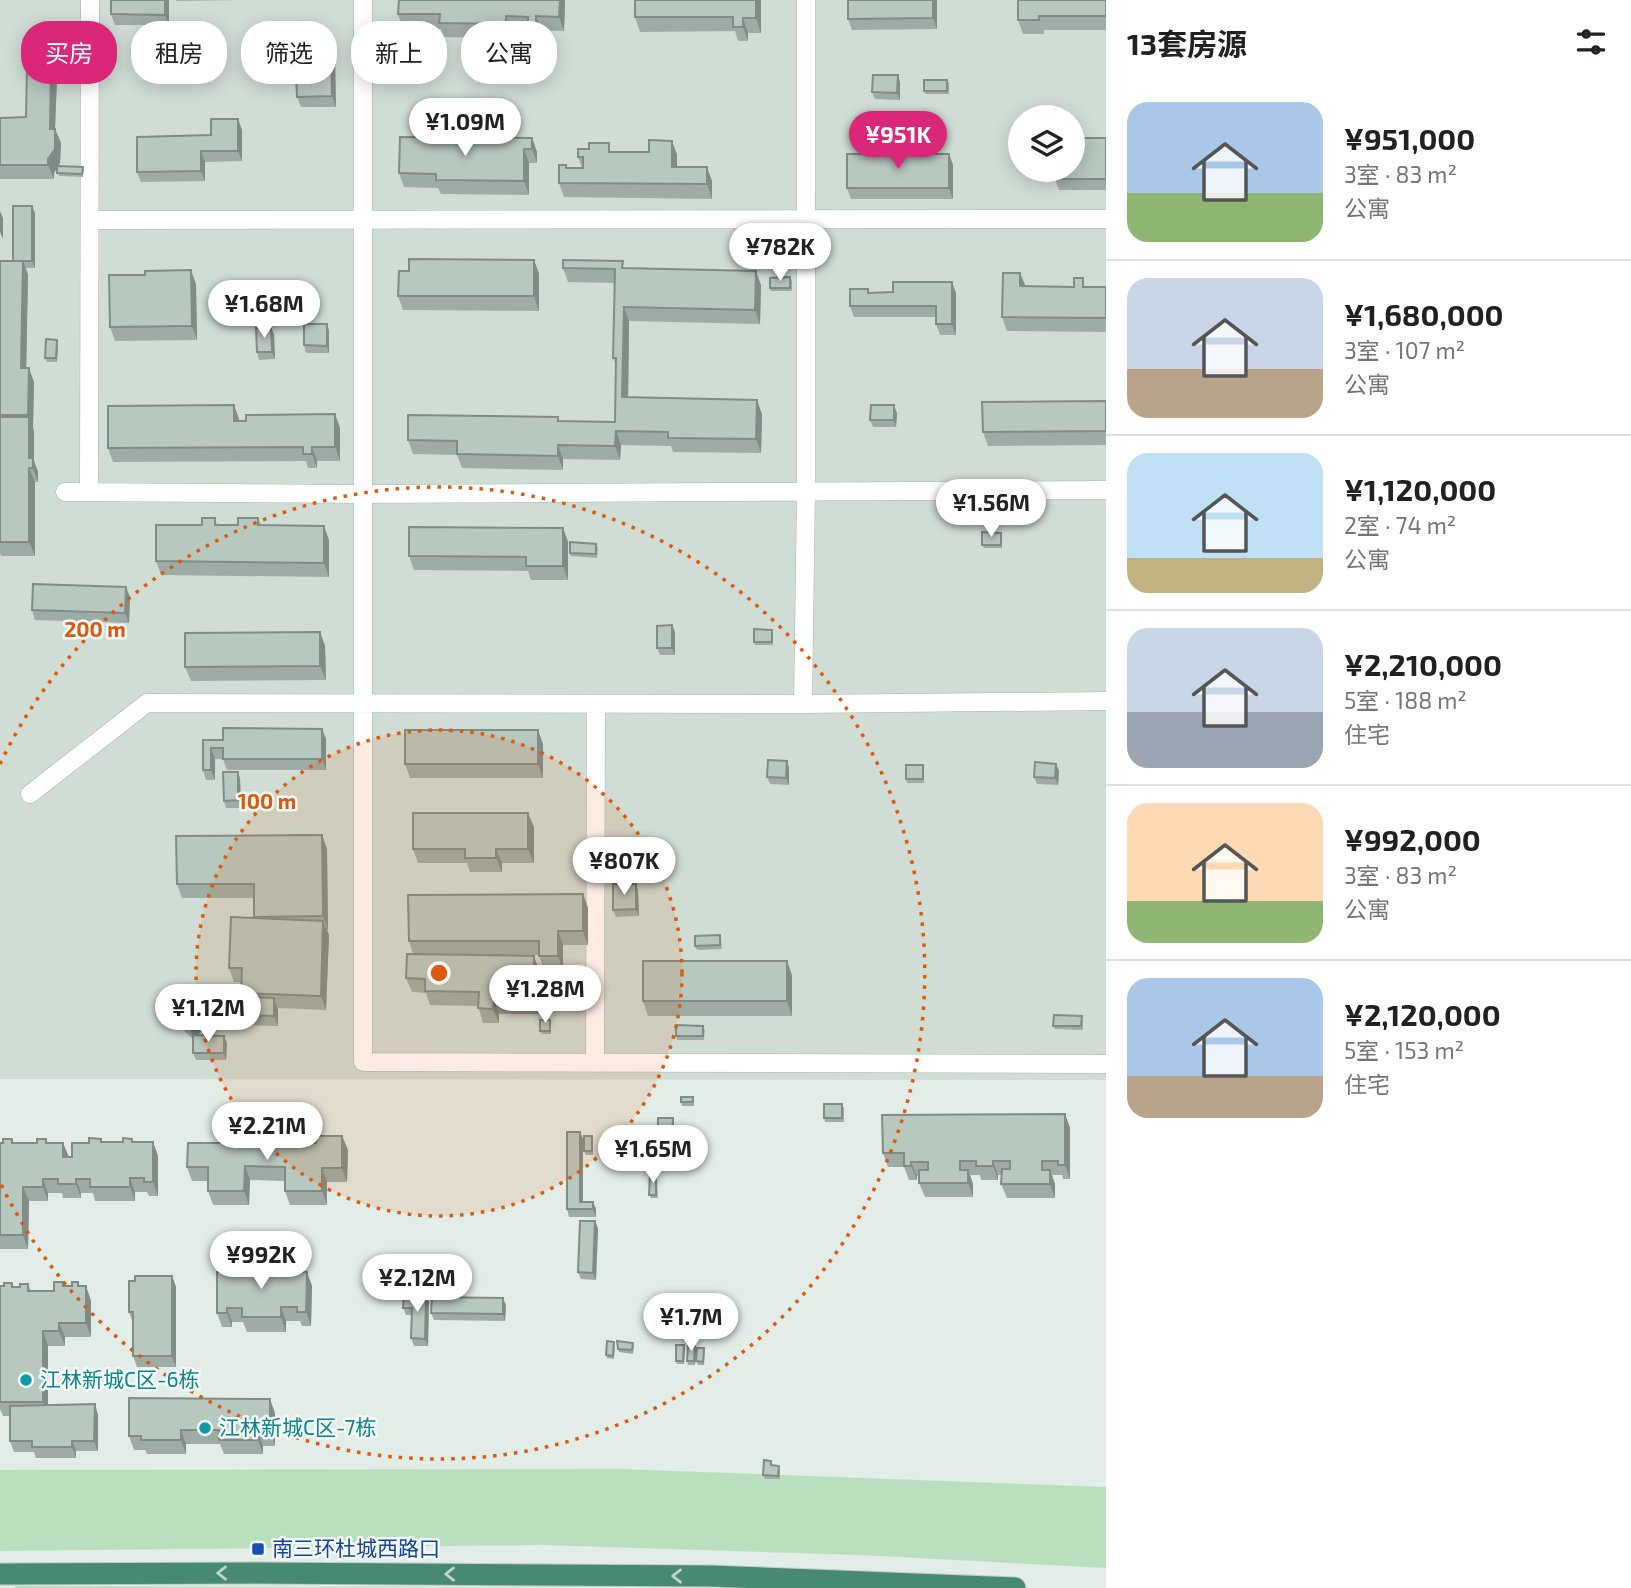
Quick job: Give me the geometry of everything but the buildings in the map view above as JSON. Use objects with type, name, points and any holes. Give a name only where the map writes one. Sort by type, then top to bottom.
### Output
[{"type":"highway","points":[[0,1574],[711,1576],[1014,1588]]},
{"type":"street","points":[[89,492],[90,0]]},
{"type":"street","points":[[363,0],[363,1062],[1106,1064]]},
{"type":"street","points":[[803,704],[806,0]]},
{"type":"street","points":[[90,220],[1106,219]]},
{"type":"street","points":[[65,492],[362,494],[1106,490]]},
{"type":"street","points":[[30,794],[147,703],[803,704],[1106,701]]},
{"type":"street","points":[[595,1063],[596,704]]},
{"type":"shaded area","points":[[0,0],[1106,0],[1106,1080],[0,1079]]},
{"type":"green space","points":[[620,1469],[1106,1487],[1106,1568],[860,1555],[543,1545],[0,1551],[0,1470]]},
{"type":"green space","points":[[15,1586],[638,1587],[15,1588]]},
{"type":"place","name":"江林新城C区-6栋","points":[[26,1380]]},
{"type":"place","name":"江林新城C区-7栋","points":[[205,1428]]},
{"type":"place","name":"南三环杜城西路口","points":[[258,1549]]}]
